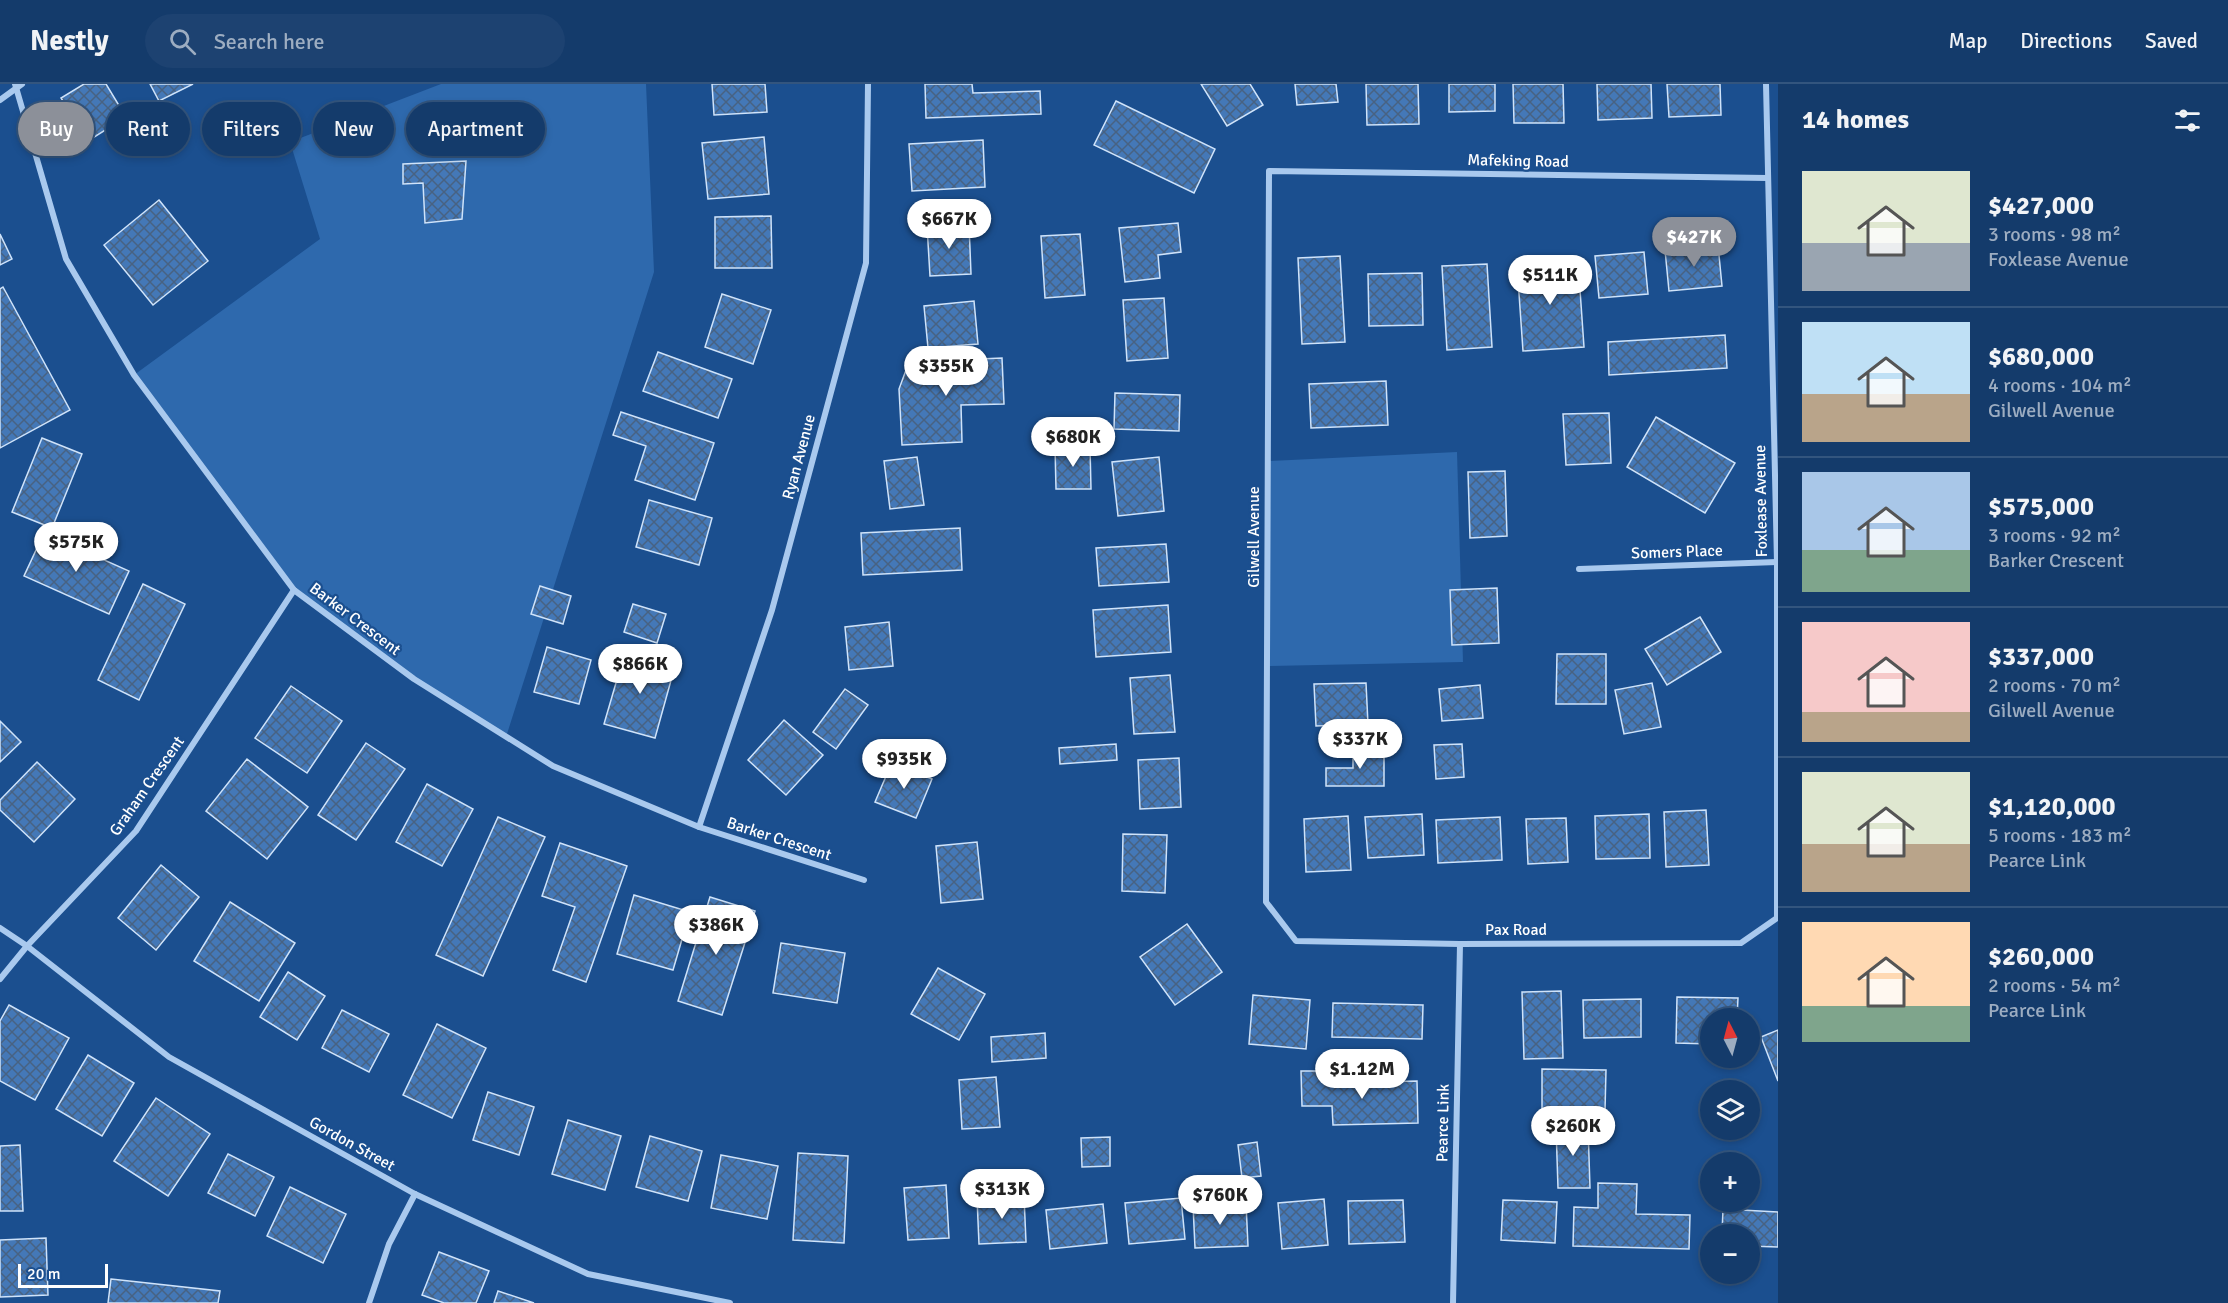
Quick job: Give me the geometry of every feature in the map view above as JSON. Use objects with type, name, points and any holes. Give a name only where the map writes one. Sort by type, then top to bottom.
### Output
[{"type":"street","points":[[0,100],[22,84]]},
{"type":"street","name":"Ryan Avenue","points":[[699,827],[772,610],[866,263],[868,84]]},
{"type":"street","name":"Foxlease Avenue","points":[[1766,84],[1777,561],[1777,918]]},
{"type":"street","name":"Barker Crescent","points":[[15,87],[66,259],[134,375],[294,590],[414,679],[553,766],[699,827],[864,880]]},
{"type":"street","name":"Mafeking Road","points":[[1269,171],[1767,178]]},
{"type":"street","name":"Gilwell Avenue","points":[[1266,902],[1269,171]]},
{"type":"street","name":"Somers Place","points":[[1579,569],[1777,561]]},
{"type":"street","name":"Graham Crescent","points":[[0,979],[27,946],[136,831],[294,590]]},
{"type":"street","name":"Pax Road","points":[[1266,902],[1296,941],[1461,944],[1741,943],[1777,918]]},
{"type":"street","name":"Gordon Street","points":[[0,928],[27,946],[169,1057],[415,1194],[588,1274],[730,1303]]},
{"type":"street","name":"Pearce Link","points":[[1453,1303],[1461,944]]},
{"type":"street","points":[[369,1303],[389,1244],[415,1194]]},
{"type":"shaded area","points":[[441,84],[646,84],[654,272],[506,737],[414,679],[294,590],[134,375],[320,239],[294,156],[301,156],[301,138],[313,133],[313,156],[394,156],[394,102]]},
{"type":"shaded area","points":[[1457,452],[1463,662],[1267,666],[1268,461]]},
{"type":"building","points":[[84,84],[106,84],[117,102],[106,102],[106,130],[94,137],[94,102],[64,102],[61,98]]},
{"type":"building","points":[[150,84],[193,84],[159,101]]},
{"type":"building","points":[[712,84],[765,84],[767,112],[714,115]]},
{"type":"building","points":[[925,84],[972,84],[973,93],[1040,91],[1041,114],[926,118]]},
{"type":"building","points":[[1201,84],[1250,84],[1263,105],[1227,126]]},
{"type":"building","points":[[1295,84],[1336,84],[1338,102],[1297,105]]},
{"type":"building","points":[[1366,84],[1418,84],[1419,124],[1367,125]]},
{"type":"building","points":[[1449,84],[1495,84],[1495,111],[1449,112]]},
{"type":"building","points":[[1513,84],[1563,84],[1564,123],[1514,123]]},
{"type":"building","points":[[1597,84],[1651,84],[1652,118],[1598,120]]},
{"type":"building","points":[[1667,84],[1720,84],[1721,115],[1669,117]]},
{"type":"building","points":[[1116,101],[1215,149],[1194,193],[1094,145]]},
{"type":"building","points":[[764,137],[769,194],[708,199],[702,143]]},
{"type":"building","points":[[983,140],[985,187],[912,191],[909,144]]},
{"type":"building","points":[[466,161],[462,219],[425,223],[423,183],[403,184],[403,164]]},
{"type":"building","points":[[159,200],[208,261],[153,305],[104,245]]},
{"type":"building","points":[[771,216],[772,268],[715,268],[715,217]]},
{"type":"building","points":[[1178,223],[1181,252],[1158,255],[1160,278],[1125,282],[1119,228]]},
{"type":"building","points":[[969,224],[971,274],[930,276],[927,226]]},
{"type":"building","points":[[0,234],[12,259],[0,265]]},
{"type":"building","points":[[1080,234],[1085,295],[1045,298],[1041,236]]},
{"type":"building","points":[[1718,245],[1722,286],[1669,291],[1665,250]]},
{"type":"building","points":[[1644,252],[1648,294],[1599,298],[1595,256]]},
{"type":"building","points":[[1340,256],[1345,342],[1302,344],[1298,258]]},
{"type":"building","points":[[1578,261],[1584,347],[1523,351],[1517,265]]},
{"type":"building","points":[[1487,264],[1492,347],[1447,350],[1442,266]]},
{"type":"building","points":[[1422,273],[1423,325],[1369,326],[1368,274]]},
{"type":"building","points":[[3,287],[70,410],[0,448],[0,289]]},
{"type":"building","points":[[722,294],[771,310],[753,364],[705,347]]},
{"type":"building","points":[[1164,298],[1168,358],[1127,361],[1123,300]]},
{"type":"building","points":[[974,301],[978,344],[928,348],[924,306]]},
{"type":"building","points":[[1725,335],[1727,368],[1609,375],[1608,342]]},
{"type":"building","points":[[658,352],[732,379],[718,418],[643,391]]},
{"type":"building","points":[[1002,358],[1004,404],[961,405],[962,442],[902,445],[899,389],[909,362]]},
{"type":"building","points":[[1386,381],[1388,425],[1311,428],[1309,384]]},
{"type":"building","points":[[1115,393],[1180,395],[1179,431],[1114,429]]},
{"type":"building","points":[[621,412],[714,443],[695,500],[635,480],[646,446],[613,435]]},
{"type":"building","points":[[1609,413],[1611,463],[1566,465],[1563,414]]},
{"type":"building","points":[[1656,417],[1735,463],[1705,513],[1627,467]]},
{"type":"building","points":[[42,438],[82,454],[52,528],[12,512]]},
{"type":"building","points":[[1055,447],[1090,447],[1091,489],[1056,489]]},
{"type":"building","points":[[917,457],[924,505],[890,509],[884,461]]},
{"type":"building","points":[[1159,457],[1164,511],[1118,516],[1112,462]]},
{"type":"building","points":[[1505,471],[1507,536],[1470,538],[1468,472]]},
{"type":"building","points":[[649,500],[712,518],[699,565],[636,547]]},
{"type":"building","points":[[960,528],[962,570],[863,575],[861,533]]},
{"type":"building","points":[[44,533],[129,571],[109,614],[24,576]]},
{"type":"building","points":[[1166,544],[1169,582],[1099,586],[1096,548]]},
{"type":"building","points":[[143,584],[185,604],[139,700],[98,680]]},
{"type":"building","points":[[540,586],[571,596],[563,624],[531,614]]},
{"type":"building","points":[[1497,588],[1499,643],[1452,645],[1450,590]]},
{"type":"building","points":[[633,604],[666,614],[657,643],[624,632]]},
{"type":"building","points":[[1168,605],[1171,652],[1096,657],[1093,610]]},
{"type":"building","points":[[1700,617],[1721,652],[1667,685],[1645,649]]},
{"type":"building","points":[[889,622],[893,666],[849,670],[845,627]]},
{"type":"building","points":[[547,647],[591,660],[579,704],[534,692]]},
{"type":"building","points":[[625,652],[675,666],[655,738],[604,724]]},
{"type":"building","points":[[1557,654],[1606,654],[1606,704],[1556,704]]},
{"type":"building","points":[[1170,675],[1175,732],[1134,734],[1130,678]]},
{"type":"building","points":[[1366,683],[1368,724],[1316,726],[1314,684]]},
{"type":"building","points":[[1652,683],[1661,727],[1624,734],[1615,690]]},
{"type":"building","points":[[1480,685],[1483,718],[1442,721],[1439,689]]},
{"type":"building","points":[[291,686],[342,721],[307,773],[255,738]]},
{"type":"building","points":[[845,689],[868,705],[836,749],[813,732]]},
{"type":"building","points":[[784,720],[823,755],[786,795],[748,760]]},
{"type":"building","points":[[0,721],[21,742],[0,762]]},
{"type":"building","points":[[366,743],[405,769],[356,840],[318,815]]},
{"type":"building","points":[[1116,744],[1117,760],[1060,764],[1059,748]]},
{"type":"building","points":[[1462,744],[1464,777],[1436,779],[1434,745]]},
{"type":"building","points":[[1353,748],[1384,748],[1384,786],[1326,786],[1326,768],[1353,768]]},
{"type":"building","points":[[1179,758],[1181,807],[1140,809],[1138,760]]},
{"type":"building","points":[[247,759],[308,807],[267,859],[206,811]]},
{"type":"building","points":[[37,762],[75,799],[34,842],[0,810],[0,800]]},
{"type":"building","points":[[892,762],[932,779],[916,818],[875,802]]},
{"type":"building","points":[[427,784],[473,809],[442,866],[396,842]]},
{"type":"building","points":[[1706,810],[1709,865],[1666,867],[1664,812]]},
{"type":"building","points":[[1422,814],[1424,855],[1368,858],[1365,817]]},
{"type":"building","points":[[1649,814],[1650,858],[1596,859],[1595,816]]},
{"type":"building","points":[[1348,816],[1351,870],[1306,872],[1304,819]]},
{"type":"building","points":[[498,817],[545,837],[483,976],[436,955]]},
{"type":"building","points":[[1500,817],[1502,860],[1438,863],[1436,820]]},
{"type":"building","points":[[1566,818],[1568,862],[1528,864],[1526,819]]},
{"type":"building","points":[[1123,834],[1167,835],[1165,893],[1122,891]]},
{"type":"building","points":[[977,842],[983,899],[941,903],[936,846]]},
{"type":"building","points":[[560,843],[627,866],[586,982],[553,970],[575,907],[542,896]]},
{"type":"building","points":[[161,865],[199,897],[156,950],[118,918]]},
{"type":"building","points":[[634,895],[690,912],[673,970],[617,954]]},
{"type":"building","points":[[710,897],[755,911],[722,1015],[678,1001]]},
{"type":"building","points":[[230,902],[295,943],[259,1001],[194,961]]},
{"type":"building","points":[[1187,924],[1222,972],[1175,1005],[1140,957]]},
{"type":"building","points":[[781,943],[845,953],[837,1003],[773,993]]},
{"type":"building","points":[[938,968],[985,994],[959,1040],[911,1014]]},
{"type":"building","points":[[288,972],[325,996],[297,1040],[260,1017]]},
{"type":"building","points":[[1561,991],[1563,1058],[1524,1059],[1522,992]]},
{"type":"building","points":[[1253,995],[1310,1000],[1306,1049],[1249,1044]]},
{"type":"building","points":[[1677,997],[1738,998],[1738,1008],[1700,1008],[1700,1044],[1676,1043]]},
{"type":"building","points":[[1641,999],[1641,1037],[1584,1038],[1583,1000]]},
{"type":"building","points":[[1333,1003],[1423,1005],[1422,1039],[1332,1037]]},
{"type":"building","points":[[9,1005],[69,1038],[35,1100],[0,1081],[0,1021]]},
{"type":"building","points":[[342,1010],[389,1034],[369,1072],[322,1048]]},
{"type":"building","points":[[437,1024],[486,1048],[452,1118],[403,1095]]},
{"type":"building","points":[[1778,1030],[1778,1081],[1761,1037]]},
{"type":"building","points":[[1045,1033],[1046,1058],[992,1062],[991,1037]]},
{"type":"building","points":[[88,1055],[134,1083],[102,1136],[56,1109]]},
{"type":"building","points":[[1542,1069],[1606,1070],[1605,1111],[1542,1110]]},
{"type":"building","points":[[1301,1071],[1325,1071],[1325,1083],[1417,1081],[1418,1123],[1333,1125],[1332,1106],[1302,1106]]},
{"type":"building","points":[[996,1077],[1000,1127],[962,1129],[959,1080]]},
{"type":"building","points":[[488,1092],[534,1107],[519,1155],[473,1140]]},
{"type":"building","points":[[156,1098],[210,1134],[168,1196],[114,1161]]},
{"type":"building","points":[[568,1120],[621,1136],[605,1190],[552,1174]]},
{"type":"building","points":[[1588,1126],[1590,1188],[1558,1188],[1556,1127]]},
{"type":"building","points":[[650,1136],[702,1151],[688,1201],[636,1187]]},
{"type":"building","points":[[1110,1137],[1110,1166],[1082,1167],[1081,1138]]},
{"type":"building","points":[[1257,1142],[1261,1176],[1242,1178],[1238,1145]]},
{"type":"building","points":[[20,1145],[23,1211],[0,1211],[0,1146]]},
{"type":"building","points":[[798,1153],[848,1156],[844,1243],[793,1240]]},
{"type":"building","points":[[228,1154],[274,1177],[255,1216],[208,1193]]},
{"type":"building","points":[[721,1155],[778,1166],[767,1219],[711,1208]]},
{"type":"building","points":[[1598,1183],[1637,1184],[1636,1214],[1690,1215],[1689,1249],[1573,1246],[1574,1207],[1598,1208]]},
{"type":"building","points":[[946,1185],[949,1238],[908,1240],[904,1188]]},
{"type":"building","points":[[290,1187],[346,1214],[323,1263],[267,1236]]},
{"type":"building","points":[[1024,1196],[1026,1242],[979,1244],[977,1198]]},
{"type":"building","points":[[1181,1198],[1185,1239],[1129,1244],[1125,1203]]},
{"type":"building","points":[[1324,1199],[1328,1245],[1282,1249],[1278,1203]]},
{"type":"building","points":[[1403,1200],[1405,1242],[1349,1244],[1348,1201]]},
{"type":"building","points":[[1503,1200],[1557,1202],[1555,1243],[1501,1240]]},
{"type":"building","points":[[1246,1203],[1248,1246],[1195,1248],[1193,1205]]},
{"type":"building","points":[[1103,1204],[1107,1243],[1050,1249],[1046,1210]]},
{"type":"building","points":[[1723,1212],[1778,1212],[1778,1247],[1760,1246],[1760,1224],[1722,1224]]},
{"type":"building","points":[[46,1238],[48,1295],[0,1297],[0,1240]]},
{"type":"building","points":[[439,1252],[489,1271],[476,1303],[444,1303],[422,1295]]},
{"type":"building","points":[[111,1279],[220,1291],[218,1303],[108,1303]]},
{"type":"building","points":[[498,1291],[534,1303],[494,1303]]}]
